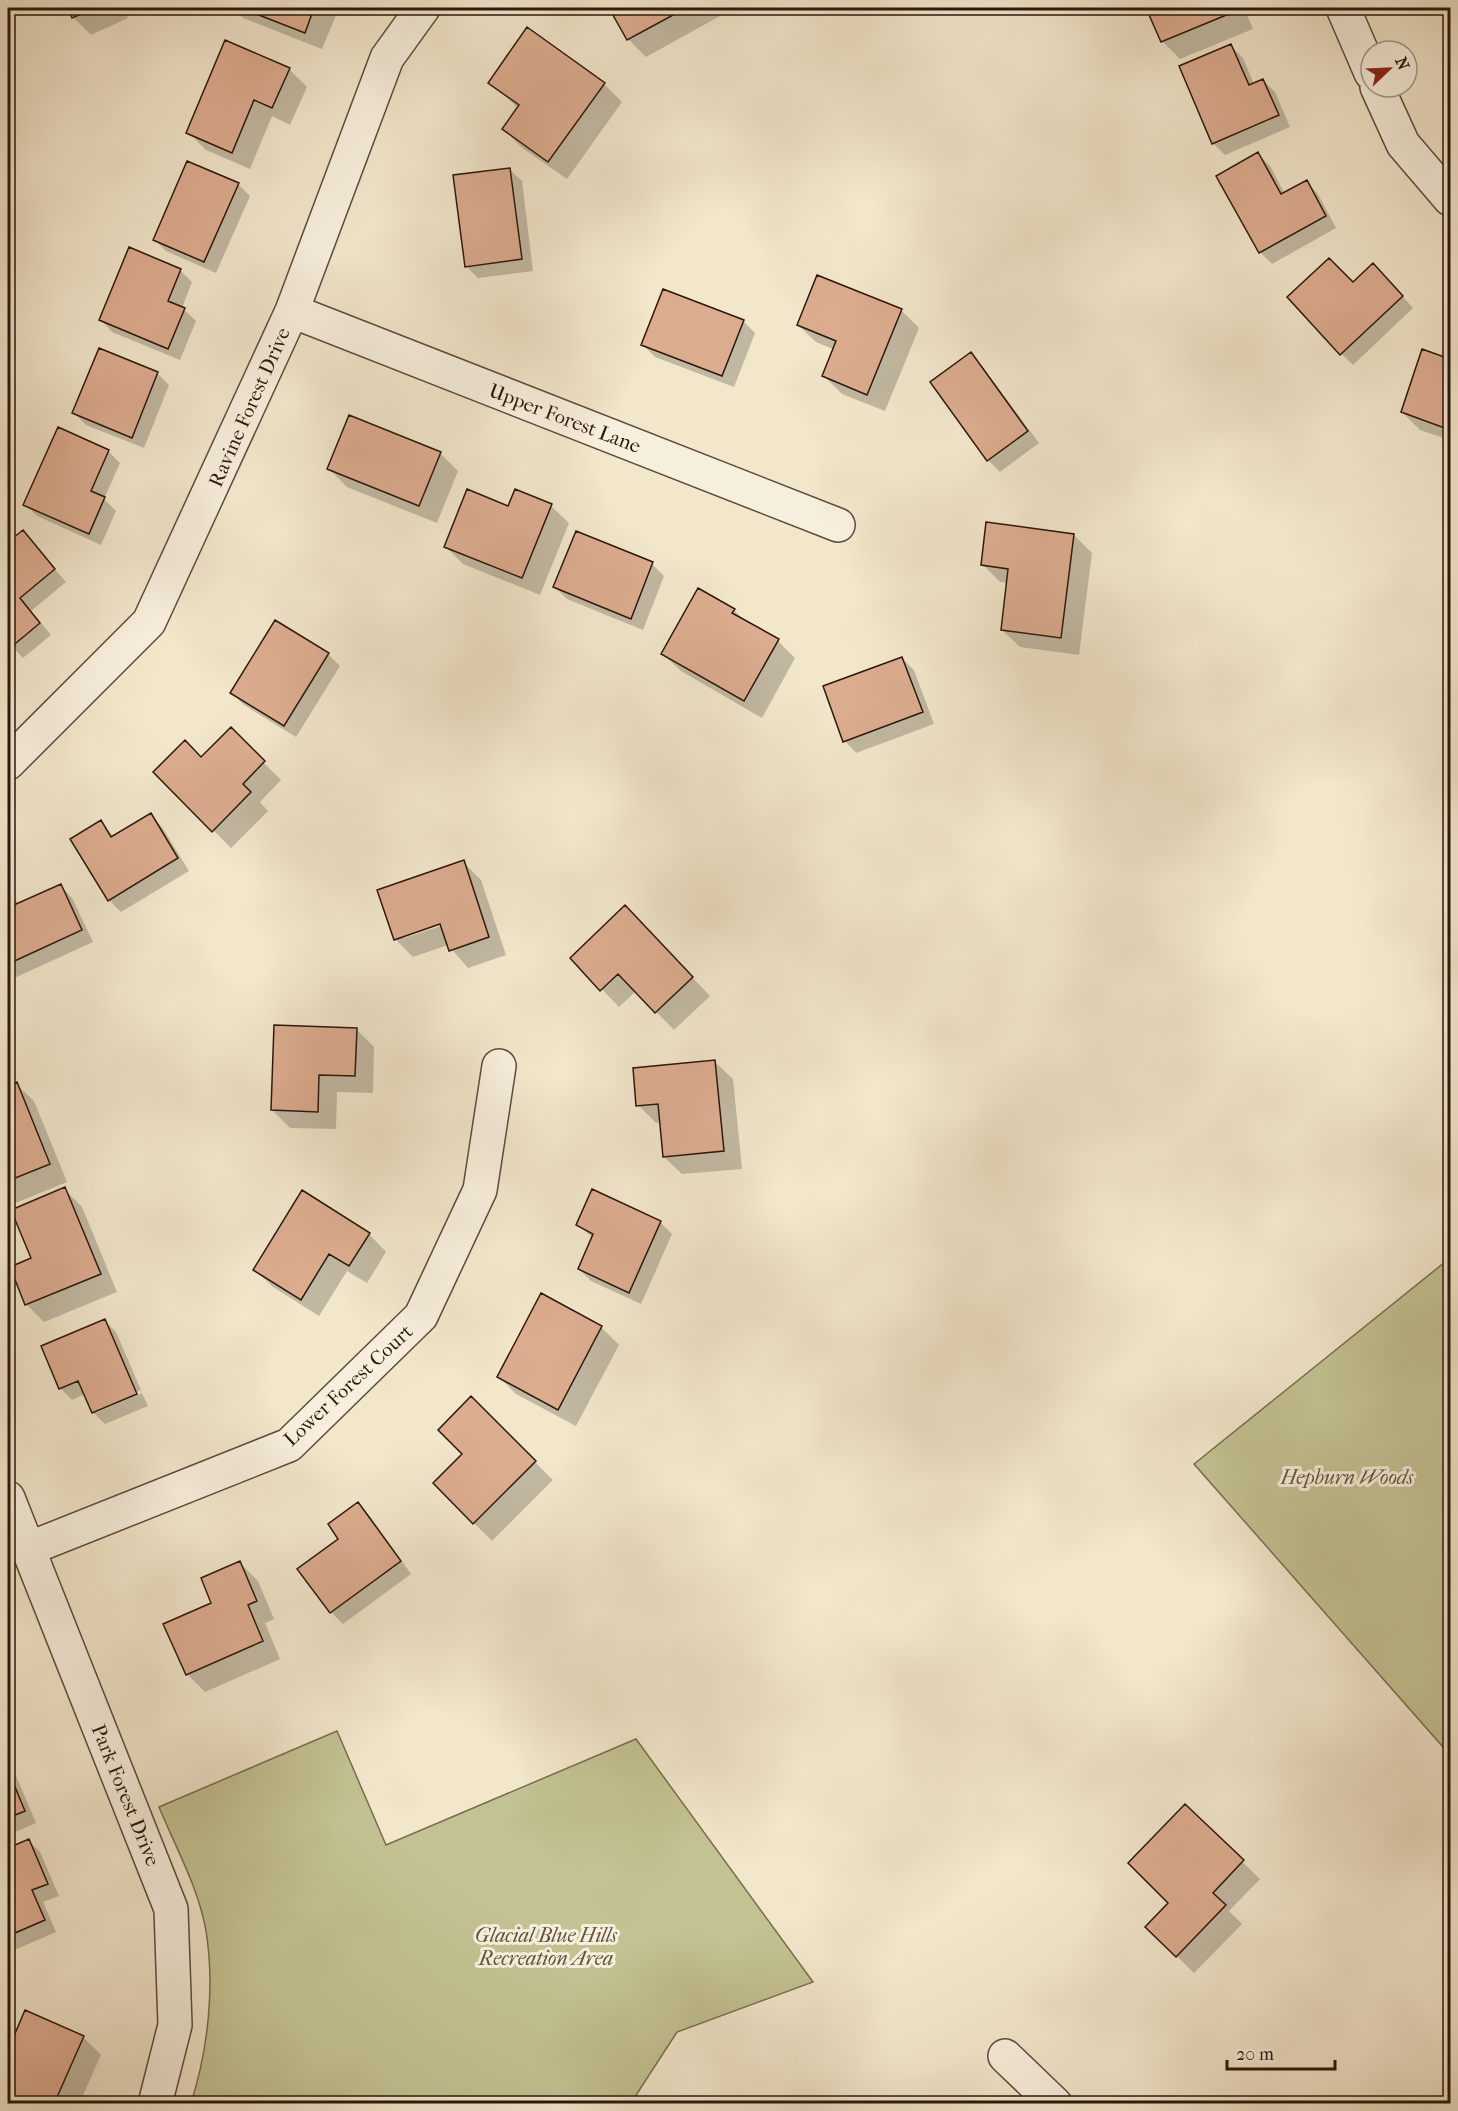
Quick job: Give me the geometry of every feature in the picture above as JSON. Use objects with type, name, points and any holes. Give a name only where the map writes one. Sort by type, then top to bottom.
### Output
[{"type":"street","name":"Ravine Forest Drive","points":[[8,763],[149,622],[292,311],[387,58],[423,8]]},
{"type":"street","points":[[1343,8],[1359,45]]},
{"type":"street","points":[[1382,99],[1403,144],[1450,199]]},
{"type":"street","name":"Upper Forest Lane","points":[[292,311],[838,525]]},
{"type":"street","name":"Lower Forest Court","points":[[28,1549],[289,1445],[421,1316],[480,1190],[499,1066]]},
{"type":"street","name":"Park Forest Drive","points":[[8,1498],[171,1909],[175,2025],[155,2103]]},
{"type":"street","points":[[1005,2056],[1055,2103]]},
{"type":"green space","name":"Hepburn Woods","points":[[1450,1258],[1450,1755],[1194,1464]]},
{"type":"green space","name":"Glacial Blue Hills Recreation Area","points":[[337,1731],[386,1845],[636,1739],[813,1982],[677,2032],[631,2103],[191,2103],[206,2040],[210,1996],[209,1952],[198,1899],[159,1807]]},
{"type":"building","points":[[68,8],[95,8],[72,18]]},
{"type":"building","points":[[241,8],[314,8],[305,33]]},
{"type":"building","points":[[609,8],[686,8],[627,40]]},
{"type":"building","points":[[1146,8],[1235,8],[1236,11],[1161,42]]},
{"type":"building","points":[[527,27],[605,83],[548,162],[502,129],[519,105],[488,83]]},
{"type":"building","points":[[225,40],[290,68],[272,108],[254,100],[232,153],[186,133]]},
{"type":"building","points":[[1231,44],[1249,85],[1263,79],[1279,115],[1212,144],[1179,66]]},
{"type":"building","points":[[1258,152],[1281,194],[1307,180],[1326,216],[1259,253],[1216,176]]},
{"type":"building","points":[[187,161],[239,183],[204,262],[153,240]]},
{"type":"building","points":[[510,168],[522,259],[465,267],[453,175]]},
{"type":"building","points":[[129,247],[181,269],[168,301],[185,308],[168,349],[99,320]]},
{"type":"building","points":[[1329,258],[1353,282],[1373,263],[1403,296],[1340,355],[1287,297]]},
{"type":"building","points":[[817,275],[902,309],[867,395],[822,376],[836,341],[797,325]]},
{"type":"building","points":[[663,289],[744,320],[722,376],[641,345]]},
{"type":"building","points":[[99,348],[158,372],[132,438],[72,413]]},
{"type":"building","points":[[1422,349],[1450,359],[1450,430],[1401,412]]},
{"type":"building","points":[[971,352],[1028,431],[987,461],[930,382]]},
{"type":"building","points":[[349,415],[441,452],[419,506],[327,469]]},
{"type":"building","points":[[58,427],[109,450],[91,491],[105,497],[89,534],[23,505]]},
{"type":"building","points":[[467,489],[508,506],[515,489],[552,504],[522,578],[444,547]]},
{"type":"building","points":[[986,522],[1074,534],[1061,638],[1001,630],[1008,569],[981,565]]},
{"type":"building","points":[[23,530],[55,569],[20,598],[40,623],[10,648],[8,645],[8,542]]},
{"type":"building","points":[[576,531],[653,562],[631,619],[553,587]]},
{"type":"building","points":[[698,588],[735,609],[732,613],[779,639],[744,701],[661,654]]},
{"type":"building","points":[[275,620],[329,653],[284,726],[230,693]]},
{"type":"building","points":[[902,657],[923,712],[843,742],[823,686]]},
{"type":"building","points":[[231,727],[265,761],[243,784],[251,792],[212,832],[153,772],[185,740],[201,757]]},
{"type":"building","points":[[151,813],[178,858],[108,901],[70,839],[101,820],[111,837]]},
{"type":"building","points":[[464,860],[489,937],[449,951],[440,924],[394,940],[377,890]]},
{"type":"building","points":[[61,884],[82,930],[8,964],[8,890],[14,905]]},
{"type":"building","points":[[625,905],[693,977],[655,1013],[618,974],[600,991],[570,958]]},
{"type":"building","points":[[274,1025],[357,1028],[355,1076],[319,1075],[318,1112],[271,1110]]},
{"type":"building","points":[[715,1060],[724,1151],[663,1157],[658,1104],[636,1106],[633,1068]]},
{"type":"building","points":[[17,1082],[50,1164],[8,1181],[8,1086]]},
{"type":"building","points":[[65,1187],[101,1274],[25,1305],[10,1267],[31,1258],[11,1210]]},
{"type":"building","points":[[592,1189],[661,1221],[629,1293],[578,1269],[593,1234],[576,1225]]},
{"type":"building","points":[[302,1190],[370,1233],[349,1266],[329,1254],[301,1300],[253,1270]]},
{"type":"building","points":[[541,1293],[602,1326],[558,1410],[497,1377]]},
{"type":"building","points":[[105,1319],[137,1394],[92,1413],[78,1381],[59,1389],[41,1346]]},
{"type":"building","points":[[471,1396],[536,1461],[473,1524],[433,1483],[462,1454],[438,1430]]},
{"type":"building","points":[[358,1502],[401,1561],[330,1613],[297,1569],[338,1539],[328,1524]]},
{"type":"building","points":[[240,1561],[257,1601],[248,1605],[263,1641],[186,1675],[163,1624],[211,1603],[201,1578]]},
{"type":"building","points":[[8,1770],[25,1811],[8,1818]]},
{"type":"building","points":[[1185,1804],[1244,1860],[1213,1893],[1226,1905],[1176,1957],[1145,1927],[1168,1903],[1128,1863]]},
{"type":"building","points":[[29,1839],[48,1884],[32,1890],[45,1920],[8,1936],[8,1848]]},
{"type":"building","points":[[25,2010],[84,2036],[54,2104],[8,2104],[8,2050]]}]
